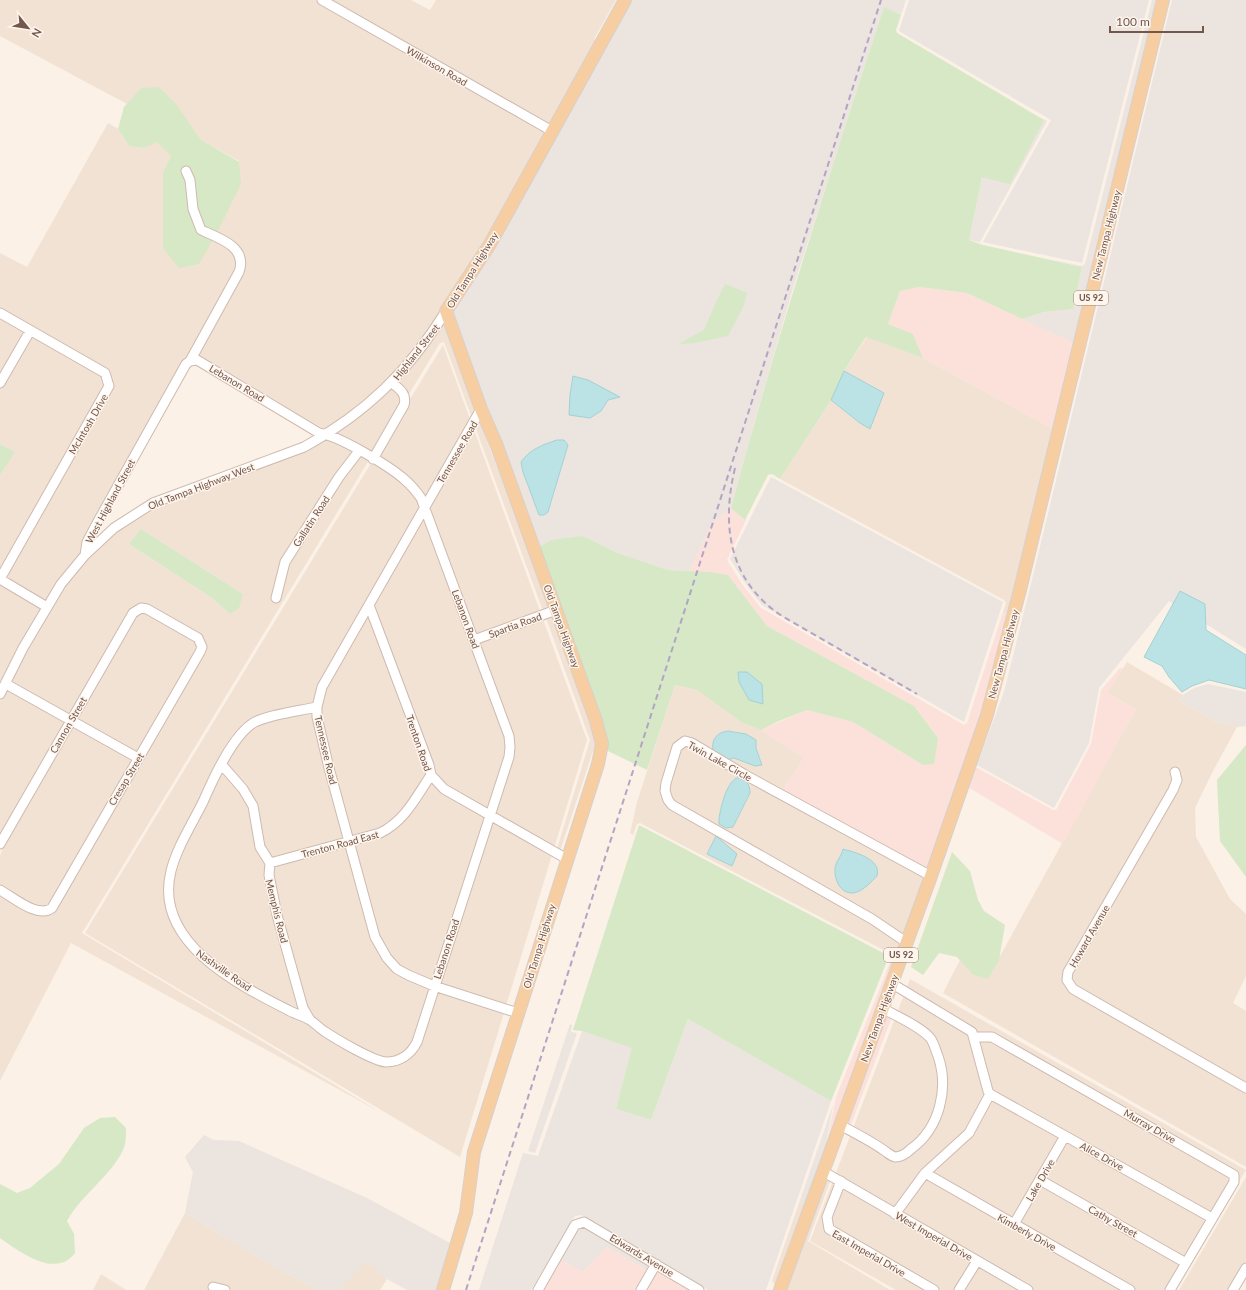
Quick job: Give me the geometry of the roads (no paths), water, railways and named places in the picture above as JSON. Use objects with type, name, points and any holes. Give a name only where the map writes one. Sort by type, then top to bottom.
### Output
[{"type":"main road","name":"Old Tampa Highway","points":[[443,1290],[466,1213],[474,1152],[598,764],[602,744],[596,721],[497,445],[482,409],[446,311],[490,244],[624,0]]},
{"type":"main road","name":"New Tampa Highway","points":[[780,1290],[931,876],[975,750],[999,672],[1163,0]]},
{"type":"street","name":"Wilkinson Road","points":[[322,0],[552,131]]},
{"type":"street","name":"West Highland Street","points":[[0,694],[24,648],[61,584],[85,555],[87,542],[110,498],[186,364],[190,361],[239,272],[242,261],[236,249],[231,244],[202,230],[193,209],[190,180],[186,171]]},
{"type":"street","name":"Highland Street","points":[[327,434],[353,416],[392,383],[416,356],[446,311]]},
{"type":"street","name":"McIntosh Drive","points":[[0,313],[105,373],[109,386],[0,579]]},
{"type":"street","points":[[0,383],[30,331]]},
{"type":"street","name":"Lebanon Road","points":[[190,361],[197,360],[319,434],[327,434],[373,459],[404,479],[421,498],[426,507],[428,520],[509,736],[510,747],[509,757],[434,986]]},
{"type":"street","points":[[373,459],[404,405],[404,395],[392,383]]},
{"type":"street","name":"Tennessee Road","points":[[482,409],[322,687],[317,706],[317,717],[349,842],[375,937],[380,948],[397,969],[414,978],[434,986],[518,1013]]},
{"type":"street","name":"Old Tampa Highway West","points":[[85,555],[114,528],[153,503],[304,447],[327,434]]},
{"type":"street","name":"Gallatin Road","points":[[276,598],[285,562],[339,477],[359,451]]},
{"type":"street","points":[[0,579],[47,607]]},
{"type":"street","name":"Trenton Road","points":[[370,605],[429,765],[431,776],[444,789],[567,859]]},
{"type":"street","name":"Cresap Street","points":[[0,890],[37,912],[45,912],[52,908],[200,652],[202,646],[198,638],[147,609],[139,609]]},
{"type":"street","name":"Cannon Street","points":[[0,844],[133,613],[139,609]]},
{"type":"street","name":"Spartia Road","points":[[474,640],[556,610]]},
{"type":"street","points":[[6,684],[138,758]]},
{"type":"street","name":"Nashville Road","points":[[317,706],[257,721],[249,726],[235,740],[174,860],[169,884],[170,902],[174,917],[190,944],[204,959],[267,1000],[310,1020],[324,1031],[379,1061],[395,1061],[409,1054],[414,1047],[434,986]]},
{"type":"street","name":"Twin Lake Circle","points":[[906,942],[872,919],[672,805],[668,800],[665,791],[677,747],[685,741],[692,743],[747,776],[931,876]]},
{"type":"street","name":"Memphis Road","points":[[222,765],[249,798],[256,822],[260,847],[270,863],[269,875],[277,915],[303,1008],[310,1020]]},
{"type":"street","name":"Howard Avenue","points":[[1175,772],[1177,780],[1173,790],[1068,972],[1067,980],[1073,989],[1246,1088]]},
{"type":"street","name":"Trenton Road East","points":[[270,863],[380,833],[397,823],[404,816],[431,776]]},
{"type":"street","points":[[891,983],[972,1032],[990,1094],[967,1137],[924,1173],[895,1214]]},
{"type":"street","points":[[840,1125],[874,1144],[893,1157],[899,1157],[912,1149],[923,1139],[938,1112],[943,1089],[943,1077],[940,1063],[931,1039],[882,1008]]},
{"type":"street","name":"Murray Drive","points":[[974,1037],[992,1037],[1232,1172],[1235,1178],[1234,1182],[1186,1262]]},
{"type":"street","name":"Alice Drive","points":[[990,1094],[1212,1218]]},
{"type":"street","name":"Lake Drive","points":[[1014,1224],[1065,1136]]},
{"type":"street","name":"West Imperial Drive","points":[[824,1172],[1028,1290]]},
{"type":"street","name":"Kimberly Drive","points":[[924,1173],[1130,1290]]},
{"type":"street","name":"Cathy Street","points":[[1040,1180],[1186,1262]]},
{"type":"street","name":"East Imperial Drive","points":[[841,1181],[827,1217],[828,1229],[934,1290]]},
{"type":"street","name":"Edwards Avenue","points":[[538,1290],[575,1225],[584,1222],[699,1290]]},
{"type":"street","points":[[959,1290],[977,1261]]},
{"type":"street","points":[[1170,1290],[1186,1262]]},
{"type":"street","points":[[641,1290],[656,1264]]},
{"type":"street","points":[[1233,1290],[1246,1268]]},
{"type":"street","points":[[214,1287],[225,1290]]},
{"type":"water","points":[[844,371],[884,393],[870,429],[831,400]]},
{"type":"water","points":[[573,376],[588,380],[620,397],[608,400],[601,411],[590,418],[569,415]]},
{"type":"water","points":[[557,440],[564,440],[568,445],[548,512],[544,515],[539,515],[523,472],[521,462],[532,451]]},
{"type":"water","points":[[1180,591],[1205,604],[1206,630],[1246,655],[1246,689],[1209,680],[1192,686],[1182,692],[1162,666],[1144,657]]},
{"type":"water","points":[[738,672],[747,672],[762,684],[763,704],[749,700],[739,682]]},
{"type":"water","points":[[728,731],[746,734],[756,740],[756,748],[762,765],[755,766],[734,758],[727,760],[713,750],[714,739],[721,733]]},
{"type":"water","points":[[737,778],[747,782],[750,793],[733,827],[726,828],[719,824],[720,813],[727,791],[733,780]]},
{"type":"water","points":[[716,836],[737,854],[732,866],[707,854]]},
{"type":"water","points":[[843,849],[866,857],[875,865],[877,876],[860,891],[852,893],[847,892],[840,887],[838,883],[835,874],[835,866]]},
{"type":"railway","points":[[466,1290],[881,0]]},
{"type":"railway","points":[[735,468],[729,511],[730,531],[733,551],[740,569],[750,586],[764,602],[782,616],[917,694]]}]
